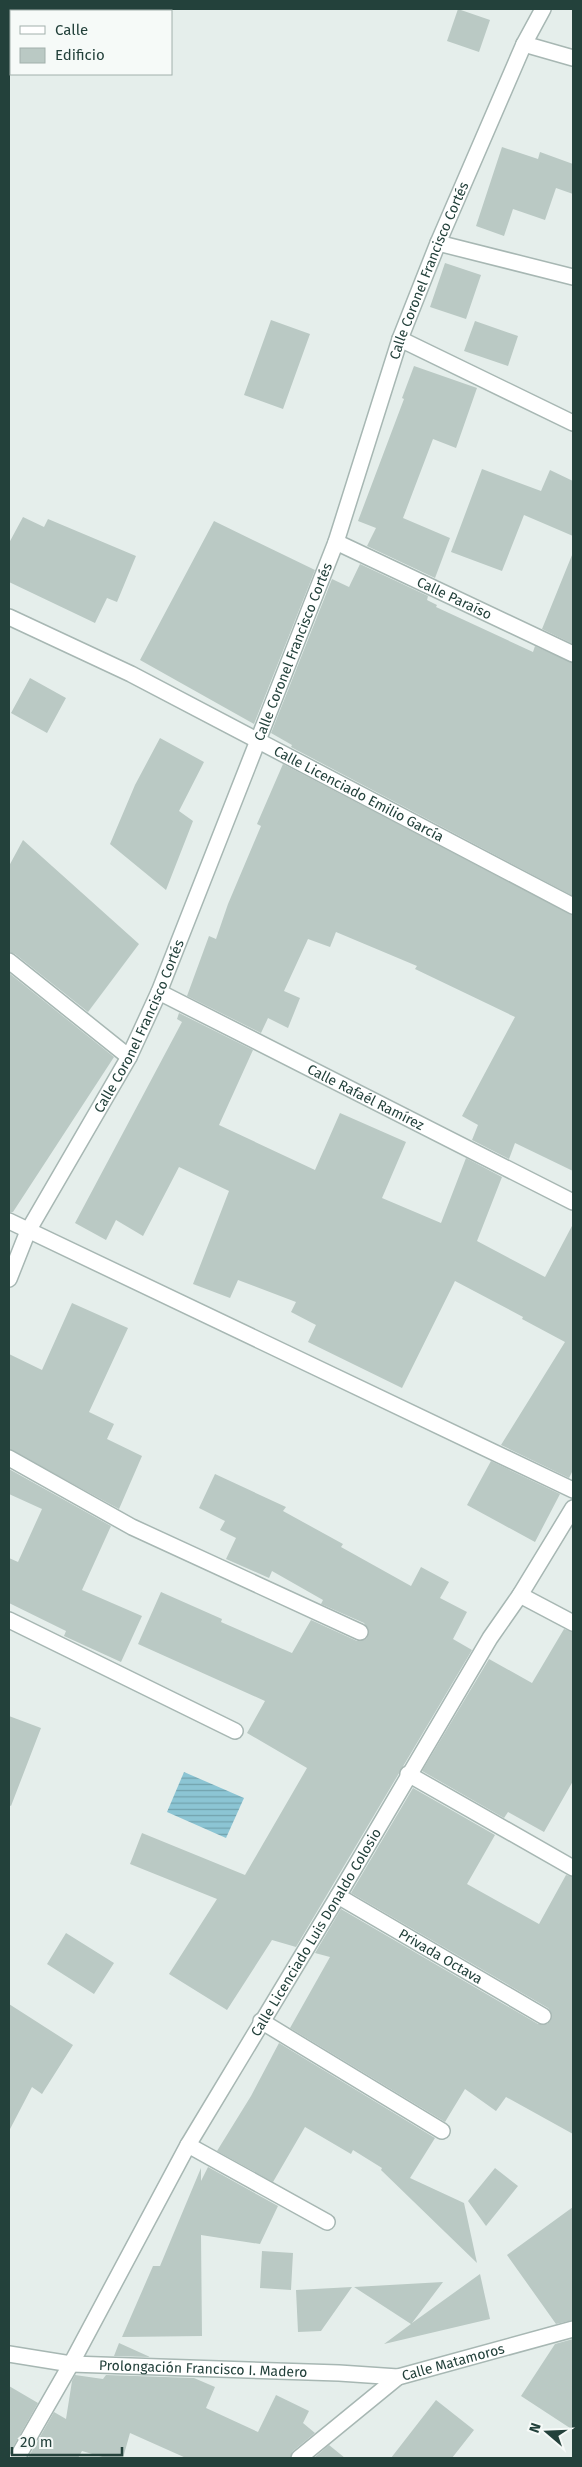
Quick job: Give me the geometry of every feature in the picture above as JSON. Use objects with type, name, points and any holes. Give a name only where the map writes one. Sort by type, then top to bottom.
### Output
[{"type":"street","name":"Calle Coronel Francisco Cortés","points":[[9,1279],[28,1231],[129,1057],[159,992],[336,542],[400,339],[438,243],[524,44],[543,9]]},
{"type":"street","points":[[524,44],[573,58]]},
{"type":"street","points":[[438,243],[573,277]]},
{"type":"street","points":[[400,339],[573,423]]},
{"type":"street","name":"Calle Paraíso","points":[[336,542],[573,654]]},
{"type":"street","name":"Calle Licenciado Emilio García","points":[[9,617],[131,674],[573,906]]},
{"type":"street","points":[[9,961],[129,1057]]},
{"type":"street","name":"Calle Rafaél Ramírez","points":[[159,992],[573,1202]]},
{"type":"street","points":[[9,1220],[28,1231],[573,1490]]},
{"type":"street","points":[[9,1458],[132,1526],[360,1632]]},
{"type":"street","name":"Calle Licenciado Luis Donaldo Colosio","points":[[17,2458],[71,2364],[188,2145],[490,1638],[520,1596],[573,1508]]},
{"type":"street","points":[[520,1596],[573,1623]]},
{"type":"street","points":[[9,1620],[235,1731]]},
{"type":"street","points":[[408,1774],[573,1868]]},
{"type":"street","name":"Privada Octava","points":[[338,1896],[543,2016]]},
{"type":"street","points":[[261,2021],[442,2131]]},
{"type":"street","points":[[188,2145],[327,2222]]},
{"type":"street","name":"Calle Matamoros","points":[[299,2458],[398,2377],[573,2329]]},
{"type":"street","name":"Prolongación Francisco I. Madero","points":[[9,2354],[71,2364],[339,2373],[398,2377]]},
{"type":"water","points":[[184,1772],[244,1798],[226,1838],[167,1812]]},
{"type":"building","points":[[458,9],[490,20],[479,52],[447,41]]},
{"type":"building","points":[[502,147],[538,159],[540,152],[573,164],[573,194],[556,188],[545,220],[513,209],[504,236],[476,226]]},
{"type":"building","points":[[445,263],[481,275],[466,319],[430,307]]},
{"type":"building","points":[[271,320],[310,334],[283,409],[244,395]]},
{"type":"building","points":[[475,321],[518,336],[508,366],[464,351]]},
{"type":"building","points":[[414,366],[477,388],[456,448],[433,439],[403,518],[450,538],[435,578],[367,546],[376,528],[358,521],[404,399],[402,398]]},
{"type":"building","points":[[482,469],[541,491],[550,470],[573,481],[573,536],[524,515],[502,571],[451,552]]},
{"type":"building","points":[[23,517],[44,527],[48,519],[136,556],[117,602],[107,598],[95,623],[9,582],[9,543]]},
{"type":"building","points":[[214,521],[315,570],[254,724],[140,660]]},
{"type":"building","points":[[573,555],[573,644],[542,629]]},
{"type":"building","points":[[360,564],[428,596],[427,600],[437,605],[436,607],[533,652],[535,646],[573,663],[573,896],[291,747],[292,745],[271,733],[332,579],[349,587]]},
{"type":"building","points":[[30,678],[66,698],[47,733],[11,713]]},
{"type":"building","points":[[160,738],[204,762],[179,811],[193,821],[166,890],[110,844],[135,785]]},
{"type":"building","points":[[283,764],[573,915],[573,1171],[515,1143],[509,1159],[472,1140],[478,1125],[462,1116],[515,1017],[415,969],[417,966],[336,932],[330,947],[308,939],[284,991],[300,998],[288,1028],[268,1018],[261,1033],[187,996],[209,936],[216,939],[228,904],[261,826],[257,824]]},
{"type":"building","points":[[23,840],[139,944],[88,1012],[15,954],[9,952],[9,866]]},
{"type":"building","points":[[9,973],[114,1057],[13,1212],[9,1212]]},
{"type":"building","points":[[179,1013],[253,1050],[219,1125],[315,1170],[340,1113],[406,1142],[382,1198],[441,1223],[466,1158],[502,1177],[477,1241],[545,1277],[573,1224],[573,1470],[569,1478],[501,1445],[565,1342],[455,1281],[402,1388],[308,1342],[316,1325],[291,1312],[296,1302],[238,1280],[230,1298],[193,1284],[229,1191],[179,1167],[143,1236],[116,1220],[106,1240],[75,1223],[182,1022],[177,1019]]},
{"type":"building","points":[[72,1303],[128,1328],[89,1412],[114,1424],[107,1439],[142,1456],[119,1509],[9,1449],[9,1354],[42,1370]]},
{"type":"building","points":[[491,1461],[560,1494],[535,1542],[467,1505]]},
{"type":"building","points":[[9,1469],[111,1526],[82,1590],[142,1616],[121,1662],[64,1636],[66,1631],[9,1603],[9,1558],[18,1562],[42,1509],[9,1494]]},
{"type":"building","points":[[215,1474],[286,1507],[283,1511],[343,1544],[341,1547],[411,1586],[421,1567],[449,1582],[440,1598],[467,1612],[453,1639],[472,1650],[296,1947],[272,1940],[227,2010],[169,1974],[217,1899],[130,1864],[142,1833],[245,1875],[307,1768],[247,1733],[265,1701],[138,1644],[161,1592],[222,1619],[221,1622],[292,1653],[311,1620],[357,1641],[366,1639],[369,1632],[364,1623],[321,1604],[323,1600],[272,1571],[269,1578],[226,1559],[236,1538],[220,1530],[225,1521],[199,1508]]},
{"type":"building","points":[[564,1629],[573,1632],[573,1781],[544,1832],[508,1812],[504,1818],[422,1771],[489,1659],[532,1683]]},
{"type":"building","points":[[9,1716],[41,1728],[11,1806],[9,1805]]},
{"type":"building","points":[[413,1788],[495,1835],[467,1884],[539,1924],[566,1875],[573,1877],[573,2134],[506,2097],[496,2111],[465,2089],[445,2122],[290,2028],[330,1957],[315,1953],[341,1909],[538,2024],[547,2024],[551,2020],[551,2012],[548,2008],[351,1893]]},
{"type":"building","points":[[66,1933],[114,1963],[94,1994],[47,1964]]},
{"type":"building","points":[[9,2004],[73,2045],[42,2094],[32,2087],[9,2131]]},
{"type":"building","points":[[279,2043],[435,2138],[410,2178],[464,2203],[477,2263],[381,2170],[382,2168],[353,2150],[351,2154],[305,2127],[273,2182],[217,2151],[251,2096]]},
{"type":"building","points":[[208,2167],[278,2206],[260,2244],[201,2235],[202,2336],[122,2337],[153,2266],[160,2266],[201,2168],[201,2181]]},
{"type":"building","points":[[495,2168],[518,2186],[486,2226],[468,2201]]},
{"type":"building","points":[[573,2207],[573,2320],[556,2324],[507,2255]]},
{"type":"building","points":[[262,2251],[293,2253],[291,2290],[260,2288]]},
{"type":"building","points":[[480,2274],[490,2319],[384,2344],[411,2324],[354,2287],[443,2282],[412,2323]]},
{"type":"building","points":[[352,2287],[321,2331],[298,2332],[296,2290]]},
{"type":"building","points":[[573,2339],[573,2430],[521,2396],[555,2344]]},
{"type":"building","points":[[119,2343],[150,2357],[114,2356]]},
{"type":"building","points":[[75,2375],[103,2379],[106,2375],[194,2378],[215,2387],[206,2408],[258,2432],[276,2395],[309,2411],[303,2423],[315,2433],[293,2451],[290,2458],[186,2458],[130,2433],[123,2458],[106,2458],[82,2451],[78,2458],[28,2458],[54,2412],[66,2419],[72,2381]]},
{"type":"building","points":[[9,2386],[38,2403],[9,2454]]},
{"type":"building","points":[[436,2400],[474,2430],[452,2458],[391,2458]]},
{"type":"building","points":[[329,2445],[345,2458],[314,2458]]}]
